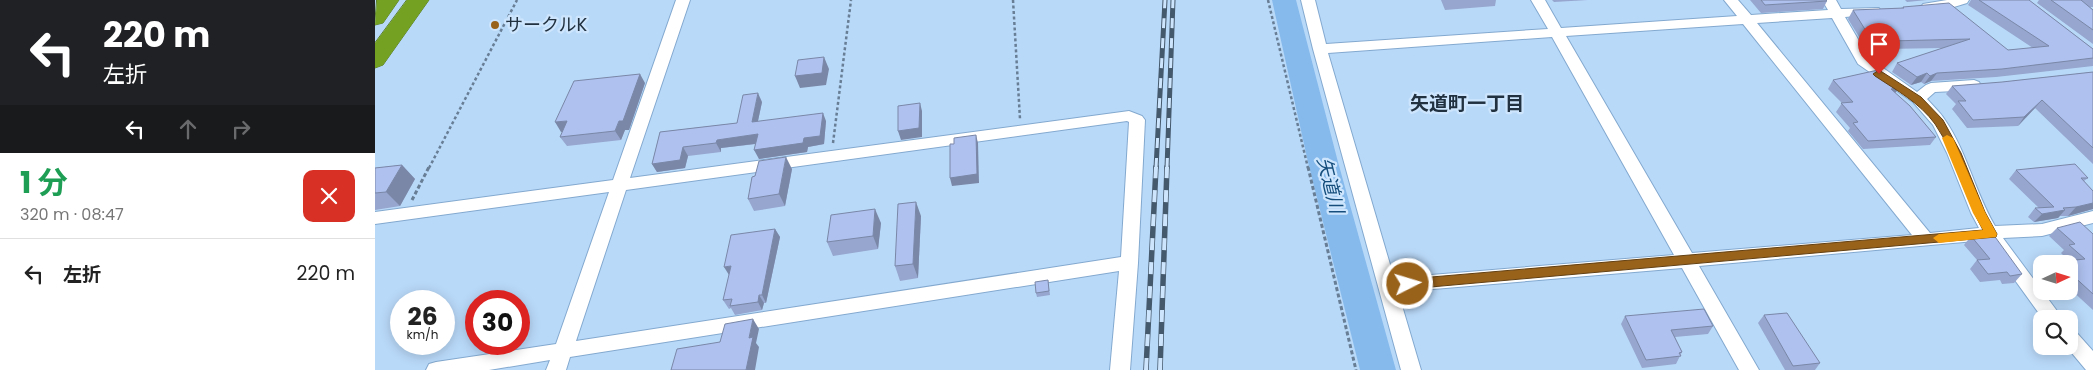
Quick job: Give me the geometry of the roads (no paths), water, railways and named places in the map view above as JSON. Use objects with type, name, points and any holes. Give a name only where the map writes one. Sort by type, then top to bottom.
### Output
[{"type":"highway","points":[[375,18],[388,0]]},
{"type":"highway","points":[[375,27],[396,0]]},
{"type":"highway","points":[[375,60],[417,0]]},
{"type":"street","points":[[556,370],[683,0]]},
{"type":"street","points":[[1308,0],[1320,49],[1411,370]]},
{"type":"street","points":[[1538,0],[1749,370]]},
{"type":"street","points":[[1731,0],[1926,240]]},
{"type":"street","points":[[1829,0],[1863,61],[1918,99],[1939,122],[1955,153],[1979,213],[1991,234],[2047,310]]},
{"type":"street","points":[[1913,8],[1941,6],[1962,0]]},
{"type":"street","points":[[1320,49],[1885,10]]},
{"type":"street","points":[[1918,99],[1931,88],[1986,85]]},
{"type":"street","points":[[375,218],[1129,116],[1137,120],[1129,263],[1120,370]]},
{"type":"street","points":[[1388,286],[1685,259],[1926,240],[2017,230],[2042,230],[2093,217]]},
{"type":"street","points":[[436,370],[1129,263]]},
{"type":"street","points":[[2078,346],[2093,364]]},
{"type":"waterway","name":"矢道川","points":[[1284,0],[1323,162],[1378,370]]},
{"type":"railway","points":[[1156,168],[1165,0]]},
{"type":"railway","points":[[1167,168],[1173,0]]},
{"type":"railway","points":[[1146,370],[1156,167]]},
{"type":"railway","points":[[1160,370],[1167,167]]},
{"type":"place","name":"サークルK","points":[[495,25]]},
{"type":"district","name":"矢道町一丁目","points":[[1467,103]]}]
